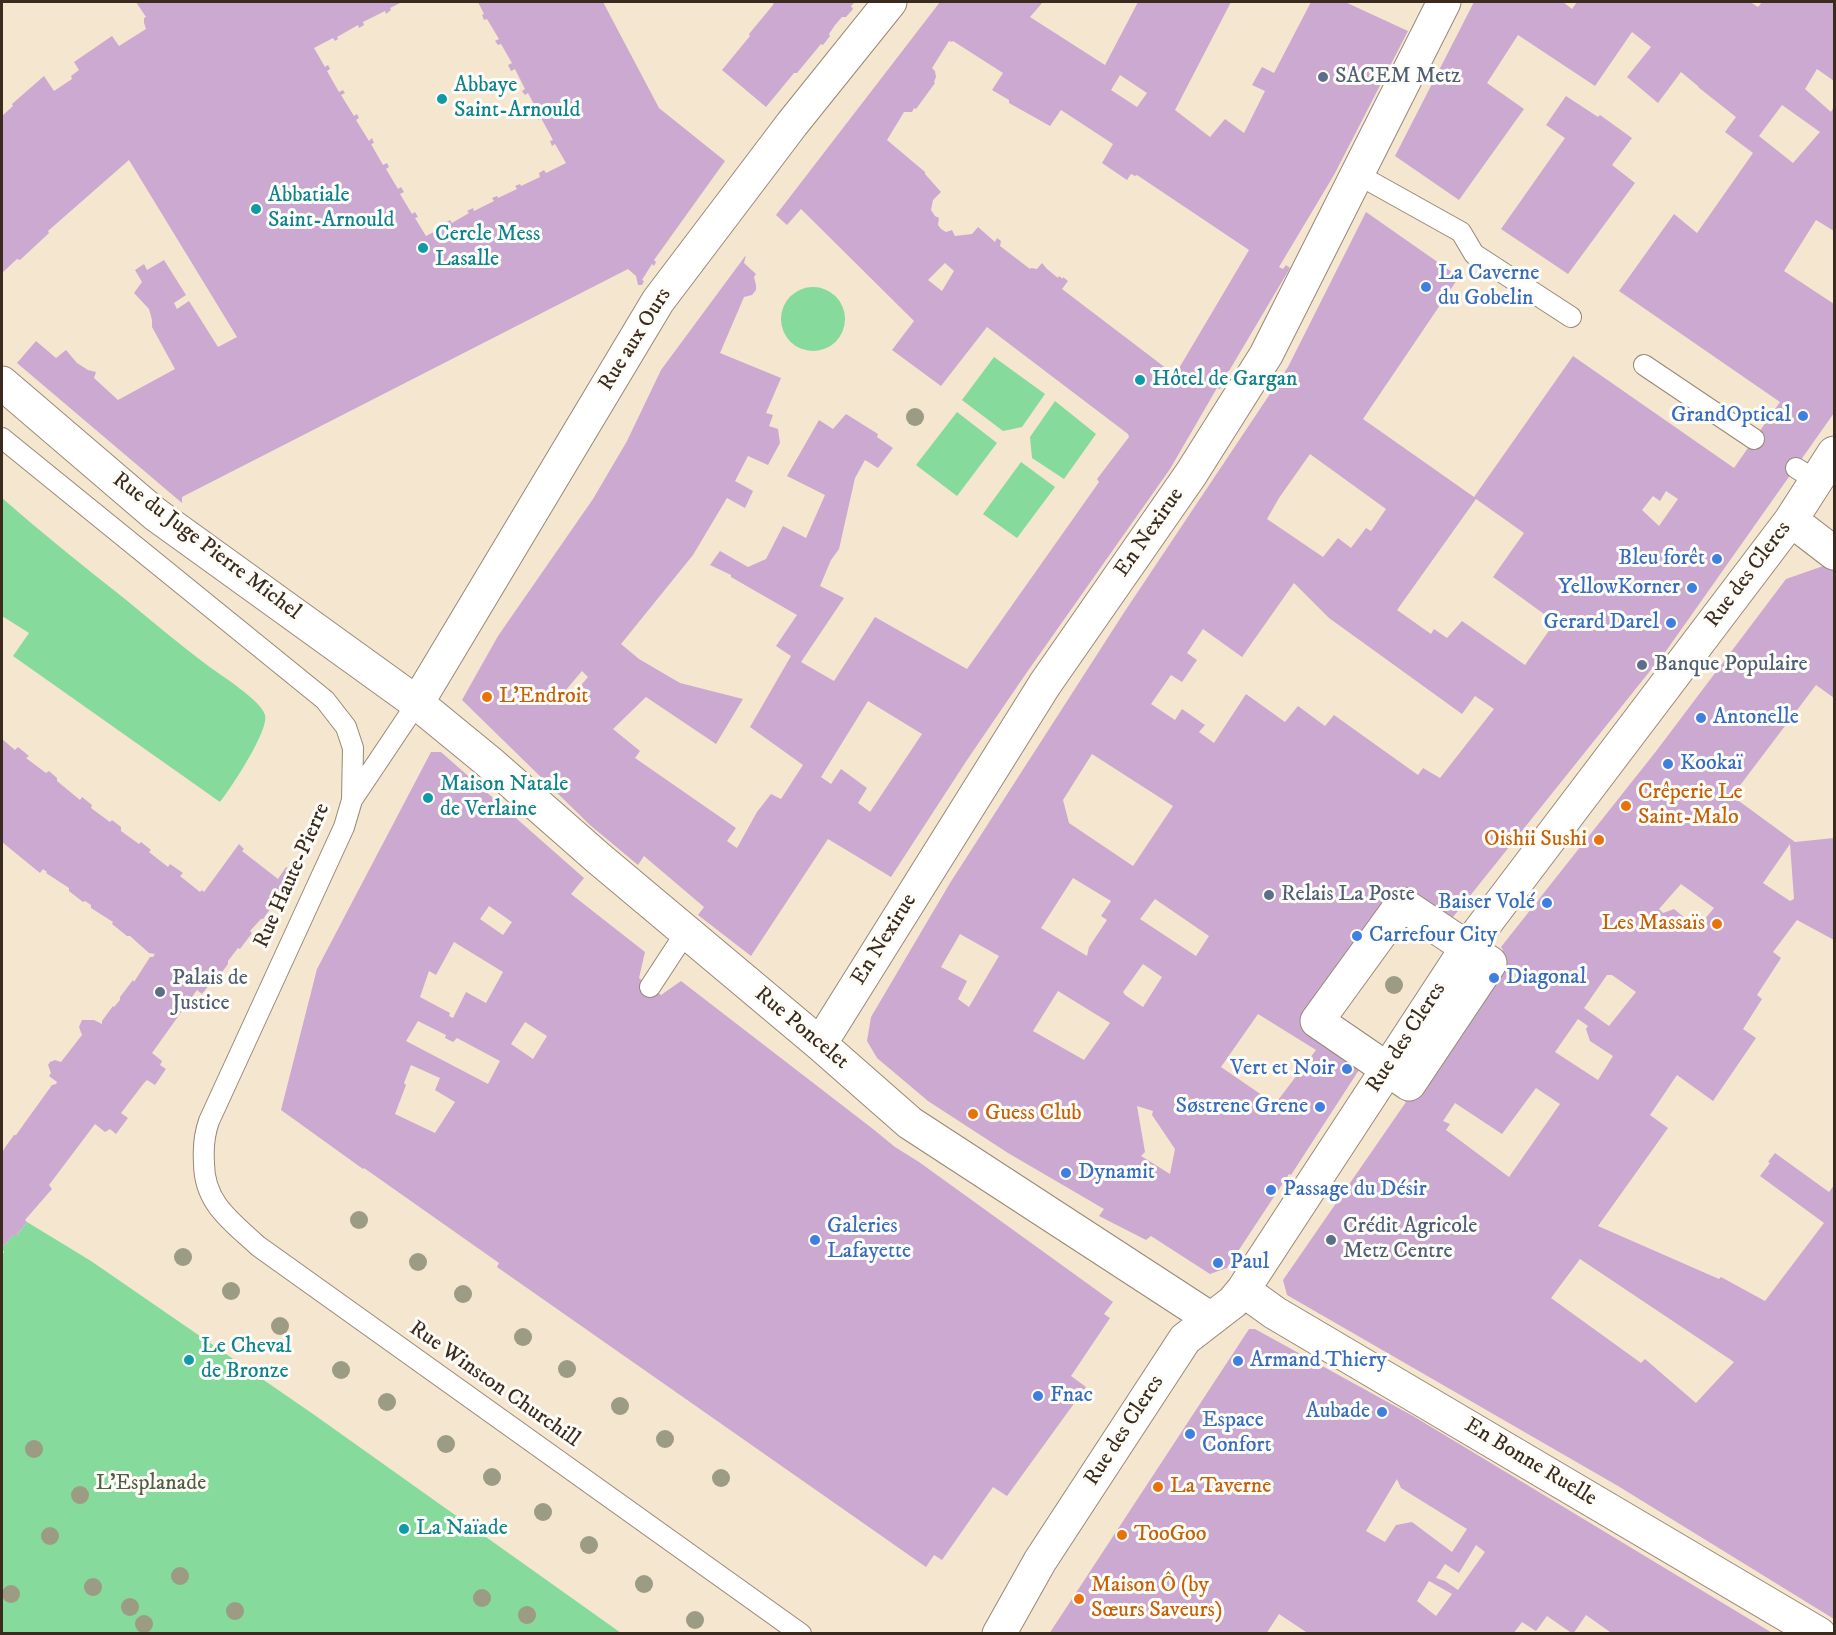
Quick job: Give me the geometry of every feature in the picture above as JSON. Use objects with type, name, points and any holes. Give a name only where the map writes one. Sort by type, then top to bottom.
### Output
[{"type":"street","name":"Rue aux Ours","points":[[417,703],[658,301],[792,124],[890,2]]},
{"type":"street","name":"En Nexirue","points":[[820,1044],[1045,684],[1191,474],[1266,355],[1444,2]]},
{"type":"street","name":"Rue du Juge Pierre Michel","points":[[2,383],[155,514],[417,703]]},
{"type":"street","name":"Rue des Clercs","points":[[1466,949],[1791,520],[1806,474],[1834,453]]},
{"type":"street","points":[[1791,520],[1834,553]]},
{"type":"street","name":"Rue Poncelet","points":[[417,703],[910,1123],[1211,1319]]},
{"type":"street","points":[[1402,904],[1490,963],[1409,1084],[1387,1069],[1317,1021],[1402,904]]},
{"type":"street","name":"Rue des Clercs","points":[[999,1634],[1040,1561],[1185,1339],[1233,1302],[1243,1290],[1387,1069]]},
{"type":"street","name":"En Bonne Ruelle","points":[[1243,1290],[1275,1313],[1819,1634]]},
{"type":"lane","points":[[1357,174],[1461,232],[1474,254],[1571,317]]},
{"type":"lane","points":[[1644,365],[1754,439]]},
{"type":"lane","name":"Rue du Juge Pierre Michel","points":[[2,438],[325,699],[346,727],[353,748],[352,800]]},
{"type":"lane","name":"Rue Haute-Pierre","points":[[203,1145],[209,1121],[344,827],[352,800],[417,703]]},
{"type":"lane","points":[[650,987],[686,932]]},
{"type":"lane","name":"Rue Winston Churchill","points":[[203,1145],[207,1189],[223,1212],[258,1246],[801,1634]]},
{"type":"green space","points":[[813,287],[831,293],[839,301],[845,319],[839,337],[831,345],[813,351],[795,345],[787,337],[781,319],[787,301],[795,293]]},
{"type":"green space","points":[[994,357],[1045,394],[1022,427],[1003,431],[962,400]]},
{"type":"green space","points":[[1055,401],[1096,434],[1064,479],[1032,458],[1030,437]]},
{"type":"green space","points":[[957,412],[997,443],[957,496],[916,465]]},
{"type":"green space","points":[[1021,462],[1055,487],[1017,538],[983,514]]},
{"type":"green space","points":[[2,498],[176,641],[248,695],[262,709],[265,723],[261,733],[248,759],[220,802],[13,656],[29,633],[2,616]]},
{"type":"green space","name":"L'Esplanade","points":[[27,1222],[91,1261],[313,1414],[621,1633],[2,1633],[2,1255],[4,1252],[2,1248],[13,1235],[17,1235]]},
{"type":"building","name":"Cercle Mess Lasalle","points":[[136,2],[402,2],[390,8],[391,10],[386,14],[385,11],[363,22],[364,25],[359,28],[358,25],[337,37],[335,41],[333,38],[314,48],[325,67],[328,65],[330,69],[327,71],[339,92],[343,90],[345,93],[341,95],[354,116],[357,114],[359,118],[356,120],[369,141],[372,138],[374,143],[371,144],[383,165],[387,163],[389,167],[386,169],[398,189],[401,187],[404,192],[400,194],[412,214],[415,212],[418,217],[415,218],[426,236],[445,226],[443,224],[450,220],[452,223],[469,213],[467,211],[473,208],[474,211],[494,201],[492,198],[497,196],[498,198],[517,189],[515,186],[520,184],[521,186],[540,177],[539,173],[544,170],[546,173],[566,163],[555,144],[552,146],[550,141],[553,140],[541,118],[538,120],[536,116],[539,114],[528,93],[525,95],[522,91],[525,89],[515,69],[511,71],[508,65],[512,63],[501,44],[498,45],[495,41],[499,39],[487,19],[484,20],[482,15],[484,14],[478,2],[603,2],[659,108],[725,161],[654,260],[656,262],[654,266],[652,264],[642,280],[644,281],[642,285],[638,285],[636,276],[628,269],[182,497],[182,503],[17,363],[36,341],[56,358],[66,350],[77,363],[96,372],[94,378],[118,400],[175,369],[152,327],[149,309],[134,293],[142,282],[135,270],[144,264],[147,270],[164,260],[186,295],[174,303],[177,309],[189,301],[218,347],[237,337],[129,160],[48,231],[49,233],[20,260],[17,259],[2,273],[2,116],[44,76],[54,91],[72,79],[71,76],[79,70],[74,62],[112,36],[119,46],[146,29],[144,18],[146,17]]},
{"type":"building","points":[[774,2],[855,2],[851,6],[853,9],[835,25],[823,45],[821,44],[797,73],[794,73],[766,107],[722,70]]},
{"type":"building","points":[[940,2],[1043,2],[1030,17],[1105,65],[1138,2],[1231,2],[1175,110],[1210,137],[1225,119],[1244,133],[1265,91],[1252,85],[1262,67],[1274,73],[1311,2],[1345,2],[1408,31],[1334,175],[1279,267],[1283,269],[1286,265],[1290,268],[1228,371],[1220,389],[1217,388],[1170,469],[1025,675],[891,877],[828,839],[751,956],[698,915],[704,907],[644,856],[638,865],[590,825],[462,700],[498,636],[593,499],[627,441],[661,370],[746,255],[744,263],[756,274],[754,277],[756,290],[752,295],[744,297],[720,353],[781,378],[766,413],[773,415],[769,426],[778,429],[780,443],[768,465],[748,456],[735,481],[753,491],[745,508],[727,498],[693,555],[621,644],[639,659],[680,683],[743,699],[716,744],[646,697],[613,729],[640,751],[635,758],[736,828],[727,841],[737,848],[757,812],[771,794],[781,799],[803,765],[750,727],[791,656],[776,646],[797,615],[710,565],[720,551],[748,567],[766,559],[783,526],[806,538],[825,495],[787,476],[819,420],[833,429],[846,414],[878,434],[877,437],[893,448],[878,468],[865,460],[855,478],[839,549],[831,560],[820,586],[844,598],[801,662],[834,681],[875,617],[967,669],[1099,482],[1097,479],[1129,437],[987,327],[941,386],[892,350],[914,321],[801,209],[787,225],[776,215]],"holes":[[[949,41],[953,41],[1003,73],[992,90],[1009,100],[1009,103],[1050,126],[1061,110],[1113,144],[1102,163],[1127,180],[1131,174],[1137,175],[1249,250],[1175,375],[1062,289],[1068,281],[1063,277],[1063,279],[1059,276],[1058,278],[1042,263],[1037,269],[1030,269],[1000,246],[1001,241],[997,238],[995,242],[978,227],[972,234],[955,236],[952,230],[946,232],[941,229],[938,225],[939,218],[931,210],[933,200],[941,192],[925,172],[887,140],[904,112],[912,112],[914,108],[916,109],[935,83],[935,71],[932,68]],[[1120,75],[1147,93],[1137,107],[1111,90]],[[945,263],[954,271],[942,291],[928,280]],[[582,671],[588,677],[572,696],[565,691]],[[868,701],[922,734],[870,812],[858,803],[867,788],[841,769],[831,784],[821,777]]]},
{"type":"building","points":[[1474,2],[1563,2],[1572,9],[1577,2],[1750,2],[1758,7],[1762,2],[1834,2],[1834,81],[1817,69],[1805,89],[1831,112],[1834,106],[1834,231],[1816,220],[1784,271],[1834,304],[1834,413],[1666,651],[1441,932],[1402,904],[1317,1021],[1368,1056],[1227,1268],[1210,1274],[1151,1236],[1146,1240],[1099,1216],[1104,1209],[1008,1153],[928,1101],[877,1058],[867,1041],[871,1017],[950,883],[1125,611],[1288,367],[1366,212],[1459,277],[1363,419],[1474,497],[1573,356],[1734,468],[1780,402],[1619,291],[1674,214],[1697,233],[1753,153],[1725,132],[1736,117],[1681,72],[1658,103],[1627,77],[1651,47],[1632,32],[1595,86],[1518,35],[1487,83],[1524,109],[1459,200],[1395,156]],"holes":[[[1782,105],[1820,132],[1793,163],[1759,136]],[[1310,454],[1386,509],[1371,531],[1366,528],[1351,548],[1338,538],[1323,557],[1267,519]],[[1666,491],[1678,499],[1659,526],[1642,510],[1653,496],[1660,501]],[[1476,499],[1524,533],[1493,577],[1555,622],[1525,665],[1462,621],[1447,638],[1434,629],[1431,634],[1397,610]],[[1294,583],[1329,618],[1462,714],[1475,696],[1494,709],[1440,778],[1423,768],[1418,775],[1334,715],[1325,726],[1298,706],[1285,722],[1246,694],[1214,743],[1199,732],[1205,725],[1182,709],[1175,720],[1151,704],[1171,675],[1182,682],[1197,660],[1187,653],[1203,629],[1242,657]],[[1092,754],[1173,806],[1133,866],[1069,823],[1063,800]],[[1073,878],[1111,901],[1101,916],[1107,920],[1089,947],[1087,956],[1041,928]],[[1155,899],[1209,936],[1196,956],[1140,919]],[[960,934],[999,956],[969,1007],[958,999],[967,981],[941,967]],[[1143,964],[1162,977],[1143,1007],[1123,992]],[[1058,991],[1110,1023],[1084,1060],[1033,1031]],[[1258,1014],[1316,1050],[1275,1104],[1221,1067]],[[1137,1106],[1153,1111],[1152,1115],[1175,1149],[1170,1174],[1141,1156],[1145,1152]]]},
{"type":"building","points":[[1566,96],[1598,117],[1600,115],[1632,138],[1612,165],[1635,183],[1568,274],[1501,229],[1565,138],[1546,125]]},
{"type":"building","points":[[1834,558],[1834,698],[1816,685],[1732,796],[1795,842],[1834,838],[1834,940],[1797,920],[1773,952],[1781,958],[1757,995],[1762,999],[1743,1029],[1756,1038],[1713,1101],[1677,1075],[1650,1115],[1668,1128],[1598,1226],[1719,1279],[1721,1277],[1765,1301],[1824,1223],[1760,1176],[1770,1163],[1768,1162],[1775,1153],[1829,1192],[1834,1185],[1834,1619],[1618,1486],[1287,1295],[1283,1280],[1406,1102],[1401,1098],[1503,950],[1501,947],[1657,750],[1786,579],[1826,565]],"holes":[[[1790,844],[1794,899],[1790,901],[1763,883]],[[1681,884],[1714,908],[1697,928],[1674,909],[1663,913],[1659,909]],[[1607,975],[1612,975],[1636,992],[1609,1026],[1584,1008]],[[1578,1019],[1588,1026],[1586,1029],[1590,1041],[1613,1056],[1598,1080],[1555,1052]],[[1536,1088],[1560,1104],[1509,1177],[1446,1130],[1450,1124],[1443,1121],[1455,1103],[1502,1134]],[[1580,1259],[1734,1362],[1696,1403],[1645,1359],[1641,1363],[1551,1298]]]},
{"type":"building","name":"Palais de Justice","points":[[2,739],[15,750],[18,747],[29,756],[26,758],[46,773],[49,771],[57,778],[57,781],[80,800],[82,797],[92,805],[91,808],[110,822],[112,820],[121,827],[121,831],[139,844],[141,842],[151,850],[149,852],[168,867],[170,864],[183,873],[180,876],[200,892],[202,890],[204,892],[239,844],[244,849],[242,851],[278,879],[286,867],[292,871],[283,882],[287,886],[263,919],[250,931],[252,933],[228,961],[217,979],[215,978],[202,994],[197,990],[152,1053],[162,1061],[160,1065],[166,1069],[155,1085],[147,1080],[144,1083],[121,1113],[128,1118],[116,1134],[110,1129],[105,1132],[95,1124],[49,1185],[52,1189],[25,1220],[27,1222],[16,1236],[13,1235],[2,1248],[2,1150],[16,1135],[52,1085],[56,1084],[57,1082],[49,1076],[51,1073],[48,1065],[55,1060],[61,1062],[82,1035],[79,1027],[82,1020],[94,1020],[102,1024],[150,957],[155,954],[149,953],[112,924],[113,922],[69,891],[69,888],[43,869],[40,873],[2,842]]},
{"type":"building","name":"Galeries Lafayette","points":[[431,752],[441,752],[584,878],[571,894],[645,952],[639,978],[661,995],[681,981],[895,1147],[1113,1302],[1104,1314],[1110,1318],[1071,1376],[1086,1387],[1007,1496],[993,1487],[942,1560],[934,1555],[926,1567],[497,1267],[499,1263],[281,1110],[317,969]],"holes":[[[489,906],[512,922],[503,935],[480,919]],[[454,942],[503,972],[486,1003],[466,992],[453,1018],[449,1016],[450,1013],[420,997],[429,971],[436,975]],[[418,1021],[446,1035],[445,1038],[453,1042],[457,1038],[500,1061],[488,1084],[406,1041]],[[525,1022],[547,1036],[533,1059],[511,1044]],[[411,1065],[440,1078],[435,1090],[455,1102],[435,1133],[395,1114],[406,1085],[404,1083]]]},
{"type":"building","points":[[1249,1329],[1255,1329],[1413,1416],[1774,1634],[1609,1634],[1610,1632],[1586,1615],[1573,1634],[1547,1616],[1536,1631],[1522,1622],[1513,1634],[1309,1634],[1279,1614],[1266,1634],[1049,1634]],"holes":[[[1397,1479],[1401,1488],[1467,1529],[1452,1552],[1412,1522],[1396,1525],[1385,1542],[1366,1531]],[[1476,1545],[1485,1552],[1458,1590],[1436,1578],[1445,1564],[1459,1573]],[[1429,1581],[1452,1594],[1436,1616],[1417,1601]]]},
{"type":"place","name":"SACEM Metz","points":[[1323,77]]},
{"type":"place","name":"Abbaye Saint-Arnould","points":[[442,99]]},
{"type":"place","name":"Abbatiale Saint-Arnould","points":[[256,209]]},
{"type":"place","name":"Cercle Mess Lasalle","points":[[423,248]]},
{"type":"place","name":"La Caverne du Gobelin","points":[[1426,287]]},
{"type":"place","name":"Hôtel de Gargan","points":[[1140,380]]},
{"type":"place","name":"GrandOptical","points":[[1803,416]]},
{"type":"place","name":"Bleu forêt","points":[[1717,559]]},
{"type":"place","name":"YellowKorner","points":[[1692,588]]},
{"type":"place","name":"Gerard Darel","points":[[1671,623]]},
{"type":"place","name":"Banque Populaire","points":[[1642,665]]},
{"type":"place","name":"L'Endroit","points":[[487,697]]},
{"type":"place","name":"Antonelle","points":[[1701,718]]},
{"type":"place","name":"Kookaï","points":[[1668,764]]},
{"type":"place","name":"Maison Natale de Verlaine","points":[[428,798]]},
{"type":"place","name":"Crêperie Le Saint-Malo","points":[[1626,806]]},
{"type":"place","name":"Oishii Sushi","points":[[1599,840]]},
{"type":"place","name":"Relais La Poste","points":[[1269,895]]},
{"type":"place","name":"Baiser Volé","points":[[1547,903]]},
{"type":"place","name":"Les Massaïs","points":[[1717,924]]},
{"type":"place","name":"Carrefour City","points":[[1357,936]]},
{"type":"place","name":"Diagonal","points":[[1494,978]]},
{"type":"place","name":"Palais de Justice","points":[[160,992]]},
{"type":"place","name":"Vert et Noir","points":[[1347,1069]]},
{"type":"place","name":"Søstrene Grene","points":[[1320,1107]]},
{"type":"place","name":"Guess Club","points":[[973,1114]]},
{"type":"place","name":"Dynamit","points":[[1066,1173]]},
{"type":"place","name":"Passage du Désir","points":[[1271,1190]]},
{"type":"place","name":"Galeries Lafayette","points":[[815,1240]]},
{"type":"place","name":"Crédit Agricole Metz Centre","points":[[1331,1240]]},
{"type":"place","name":"Paul","points":[[1218,1263]]},
{"type":"place","name":"Le Cheval de Bronze","points":[[189,1360]]},
{"type":"place","name":"Armand Thiery","points":[[1238,1361]]},
{"type":"place","name":"Fnac","points":[[1038,1396]]},
{"type":"place","name":"Aubade","points":[[1382,1412]]},
{"type":"place","name":"Espace Confort","points":[[1190,1434]]},
{"type":"place","name":"La Taverne","points":[[1158,1487]]},
{"type":"place","name":"La Naïade","points":[[404,1529]]},
{"type":"place","name":"TooGoo","points":[[1122,1535]]},
{"type":"place","name":"Maison Ô (by Sœurs Saveurs)","points":[[1079,1599]]}]
